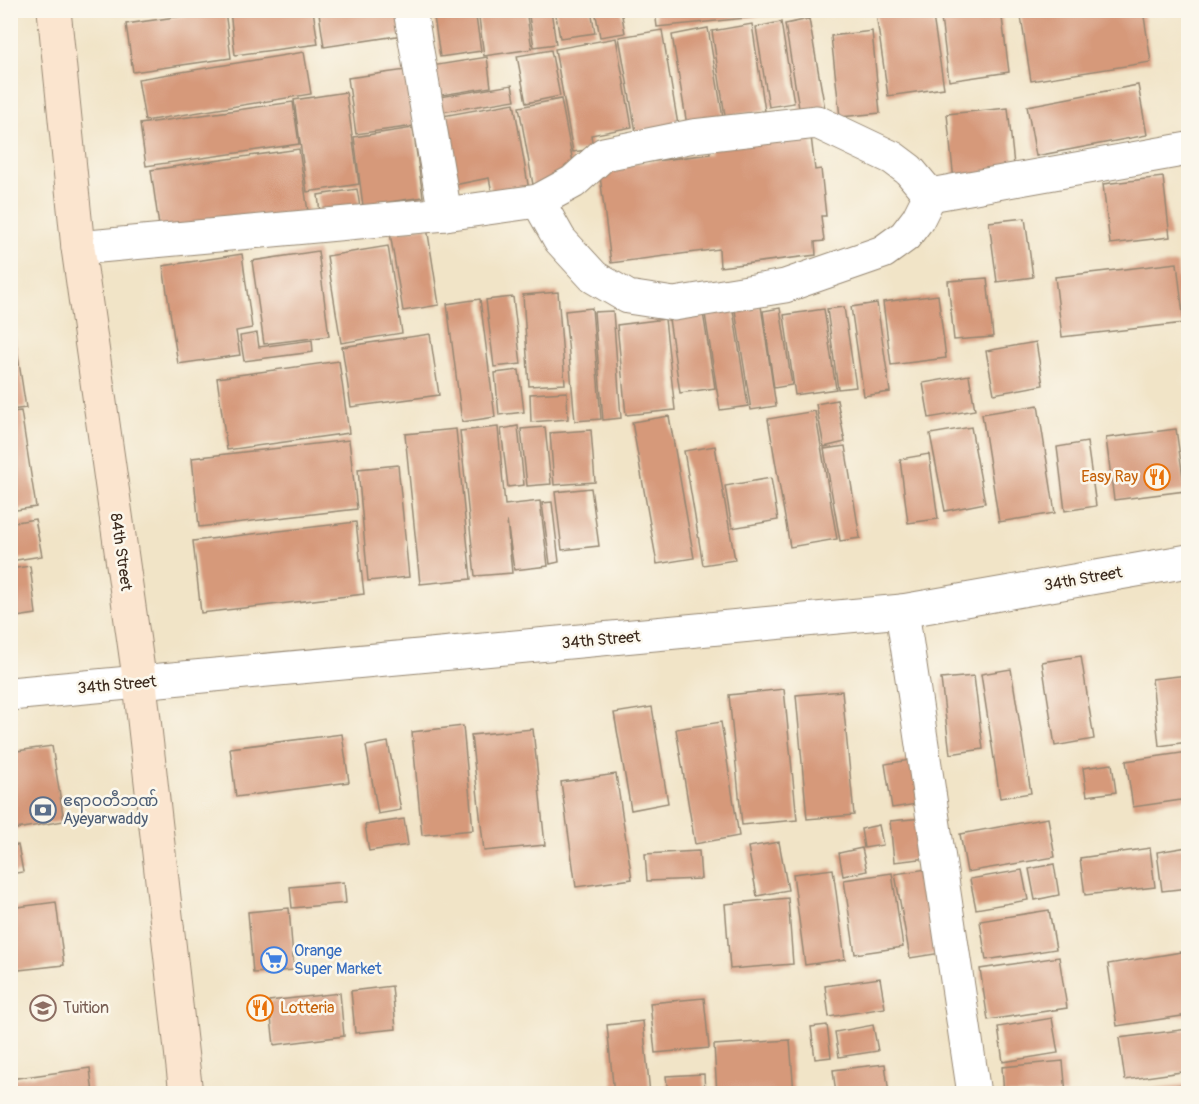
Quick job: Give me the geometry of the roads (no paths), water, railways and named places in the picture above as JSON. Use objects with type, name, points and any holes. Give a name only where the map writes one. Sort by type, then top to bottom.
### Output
[{"type":"main road","name":"84th Street","points":[[54,10],[78,248],[140,684],[186,1094]]},
{"type":"street","points":[[410,10],[446,214]]},
{"type":"street","points":[[78,248],[446,214],[538,201],[573,182],[604,154],[693,136],[817,122],[893,158],[909,170],[930,195]]},
{"type":"street","points":[[930,195],[1188,149]]},
{"type":"street","points":[[538,201],[560,240],[594,277],[628,297],[674,304],[785,286],[883,252],[905,236],[918,219],[930,195]]},
{"type":"street","name":"34th Street","points":[[10,694],[140,684],[902,611],[1188,561]]},
{"type":"street","points":[[902,611],[974,1094]]},
{"type":"place","name":"Easy Ray","points":[[1157,477]]},
{"type":"place","name":"ဧရာဝတီဘဏ် Ayeyarwaddy","points":[[43,810]]},
{"type":"place","name":"Orange Super Market","points":[[274,960]]},
{"type":"place","name":"Tuition","points":[[43,1008]]},
{"type":"place","name":"Lotteria","points":[[260,1008]]}]
